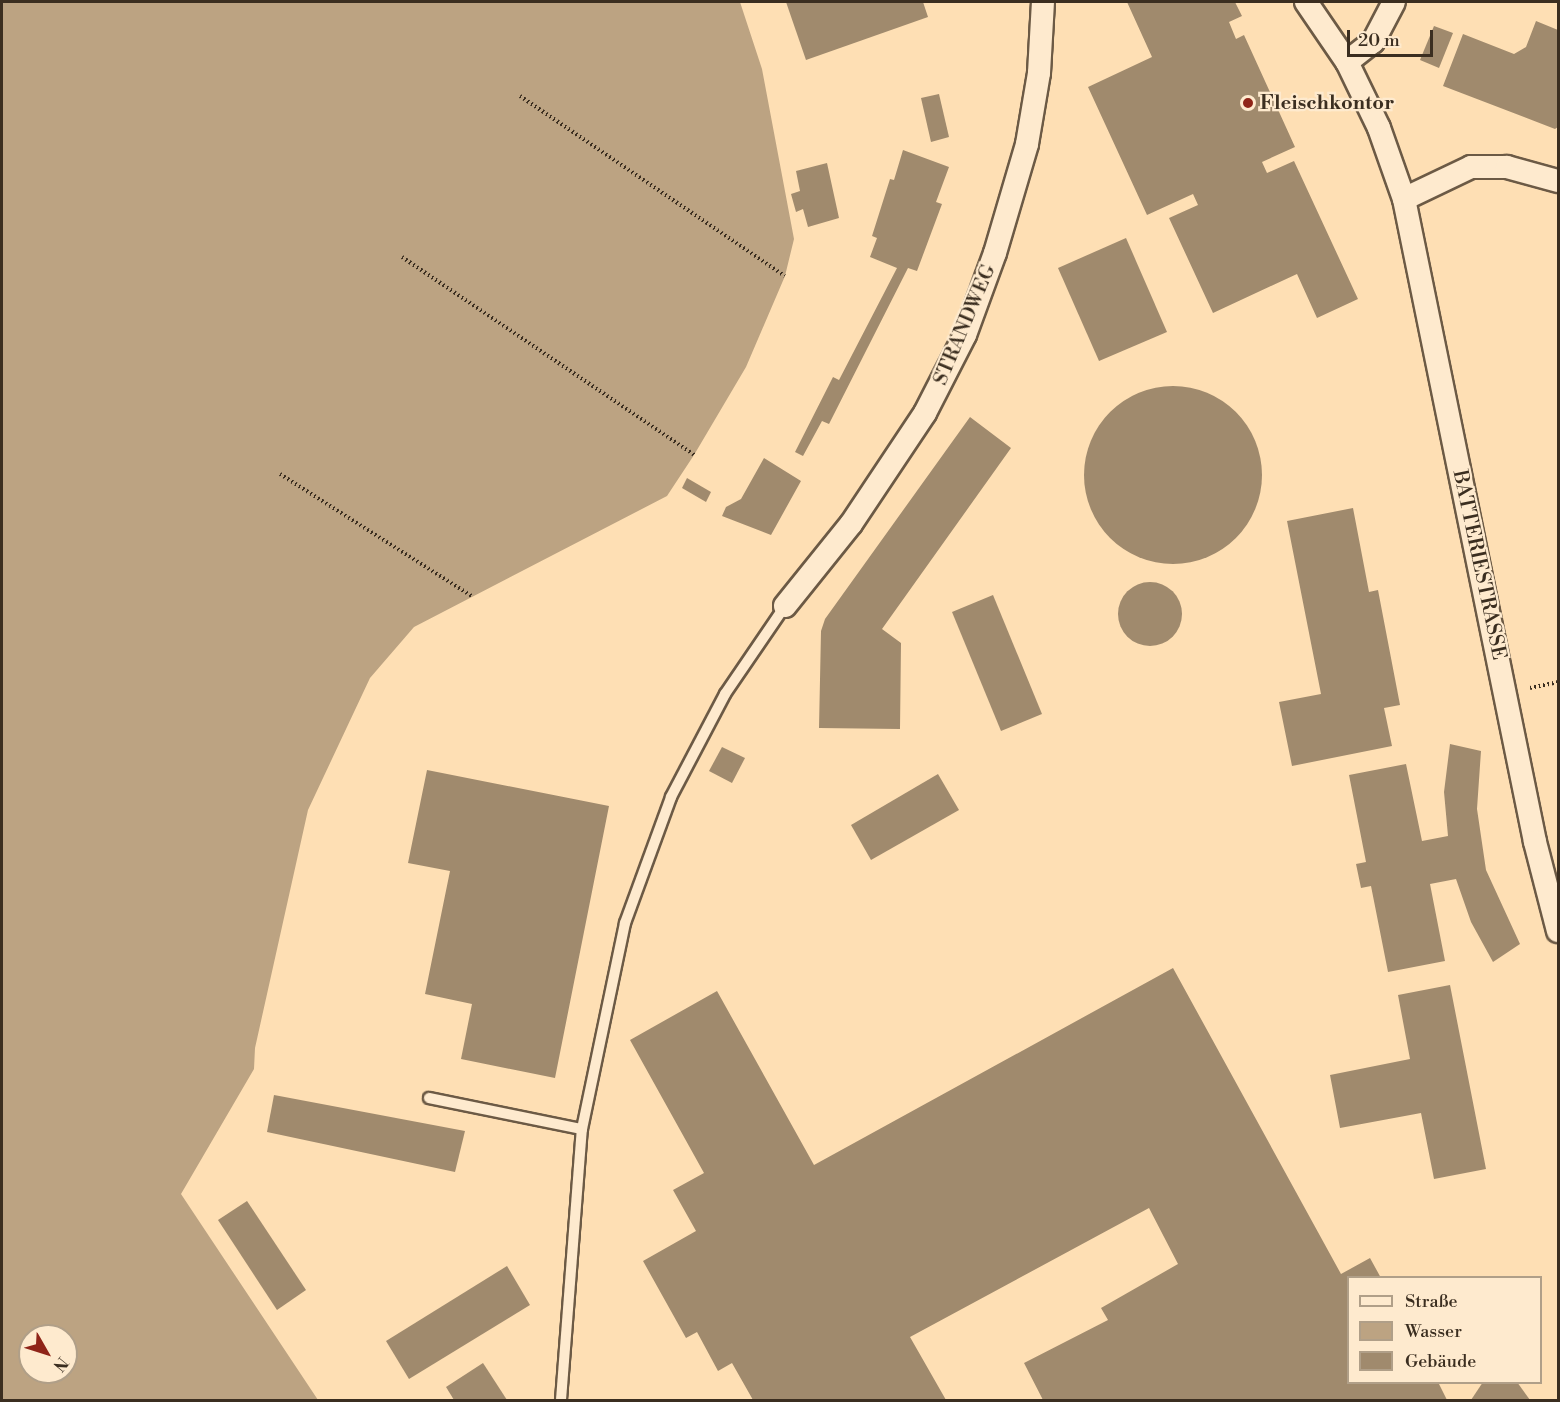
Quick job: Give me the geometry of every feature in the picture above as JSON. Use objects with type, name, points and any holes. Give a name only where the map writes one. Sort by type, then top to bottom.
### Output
[{"type":"street","name":"STRANDWEG","points":[[785,606],[851,524],[925,413],[965,335],[995,252],[1027,144],[1039,73],[1043,2]]},
{"type":"street","name":"BATTERIESTRASSE","points":[[1306,2],[1347,62],[1379,128],[1404,199],[1535,842],[1558,931]]},
{"type":"street","points":[[1347,62],[1373,42],[1394,2]]},
{"type":"street","points":[[1404,199],[1471,167],[1507,167],[1558,181]]},
{"type":"lane","points":[[561,1401],[582,1130],[625,923],[671,796],[725,694],[785,606]]},
{"type":"lane","points":[[429,1098],[582,1130]]},
{"type":"path","points":[[520,96],[785,276]]},
{"type":"path","points":[[402,257],[694,454]]},
{"type":"path","points":[[280,474],[473,597]]},
{"type":"path","points":[[1531,688],[1558,682]]},
{"type":"water","points":[[2,2],[740,2],[762,69],[794,239],[785,276],[746,367],[667,496],[414,627],[370,678],[308,810],[255,1048],[254,1069],[181,1194],[318,1400],[2,1400]]},
{"type":"building","points":[[786,2],[923,2],[928,17],[806,60]]},
{"type":"building","points":[[1127,2],[1235,2],[1242,16],[1229,22],[1236,39],[1244,35],[1295,147],[1262,162],[1267,173],[1294,161],[1358,299],[1317,318],[1297,274],[1213,313],[1169,218],[1198,205],[1193,194],[1147,215],[1088,87],[1152,57]]},
{"type":"building","points":[[1536,21],[1558,30],[1558,127],[1555,129],[1443,86],[1463,34],[1514,54],[1526,47]]},
{"type":"building","points":[[1434,26],[1453,33],[1439,68],[1420,60]]},
{"type":"building","points":[[939,94],[949,137],[931,142],[921,98]]},
{"type":"building","points":[[903,150],[949,167],[936,202],[942,204],[917,271],[908,268],[829,424],[822,421],[803,456],[795,452],[833,377],[839,380],[897,268],[870,257],[877,238],[872,236],[890,179],[894,180]]},
{"type":"building","points":[[827,163],[839,218],[808,227],[803,209],[796,212],[791,194],[800,191],[796,171]]},
{"type":"building","points":[[1126,238],[1167,332],[1099,361],[1058,268]]},
{"type":"building","points":[[1173,386],[1190,387],[1207,392],[1236,412],[1256,441],[1261,458],[1261,492],[1256,509],[1236,538],[1207,558],[1190,563],[1173,564],[1156,563],[1139,558],[1110,538],[1090,509],[1085,492],[1084,475],[1085,458],[1090,441],[1110,412],[1139,392],[1156,387]]},
{"type":"building","points":[[970,417],[1011,448],[882,629],[901,643],[900,729],[819,728],[821,631],[825,619]]},
{"type":"building","points":[[764,458],[801,481],[771,535],[722,516],[726,507],[741,499]]},
{"type":"building","points":[[687,478],[711,492],[706,502],[682,488]]},
{"type":"building","points":[[1353,508],[1369,592],[1378,590],[1400,705],[1384,708],[1392,746],[1292,766],[1279,702],[1321,694],[1287,521]]},
{"type":"building","points":[[1150,582],[1168,588],[1176,596],[1182,614],[1176,632],[1168,640],[1150,646],[1132,640],[1124,632],[1118,614],[1124,596],[1132,588]]},
{"type":"building","points":[[993,595],[1042,714],[1001,731],[952,612]]},
{"type":"building","points":[[1450,744],[1481,751],[1477,809],[1486,870],[1520,944],[1493,962],[1471,922],[1456,879],[1430,884],[1445,961],[1388,972],[1371,886],[1361,888],[1356,864],[1366,862],[1349,775],[1406,764],[1422,841],[1448,836],[1444,792]]},
{"type":"building","points":[[722,747],[745,758],[732,783],[709,771]]},
{"type":"building","points":[[427,770],[609,806],[555,1078],[461,1059],[472,1004],[425,994],[450,871],[408,863]]},
{"type":"building","points":[[938,774],[959,810],[871,860],[851,825]]},
{"type":"building","points":[[1173,968],[1341,1274],[1370,1258],[1380,1276],[1347,1276],[1347,1384],[1439,1384],[1447,1400],[1043,1400],[1024,1363],[1108,1320],[1101,1308],[1178,1264],[1149,1208],[910,1337],[946,1400],[753,1400],[732,1363],[718,1371],[697,1332],[686,1338],[643,1261],[696,1231],[673,1190],[704,1173],[630,1040],[717,991],[814,1165]]},
{"type":"building","points":[[1450,985],[1486,1169],[1434,1179],[1421,1113],[1340,1128],[1330,1075],[1410,1059],[1398,995]]},
{"type":"building","points":[[274,1095],[465,1131],[455,1172],[267,1132]]},
{"type":"building","points":[[247,1201],[306,1290],[277,1310],[218,1220]]},
{"type":"building","points":[[507,1266],[530,1305],[409,1379],[386,1341]]},
{"type":"building","points":[[483,1363],[507,1400],[454,1400],[446,1387]]},
{"type":"building","points":[[1482,1384],[1518,1384],[1530,1400],[1471,1400]]},
{"type":"place","name":"Fleischkontor","points":[[1248,103]]}]
